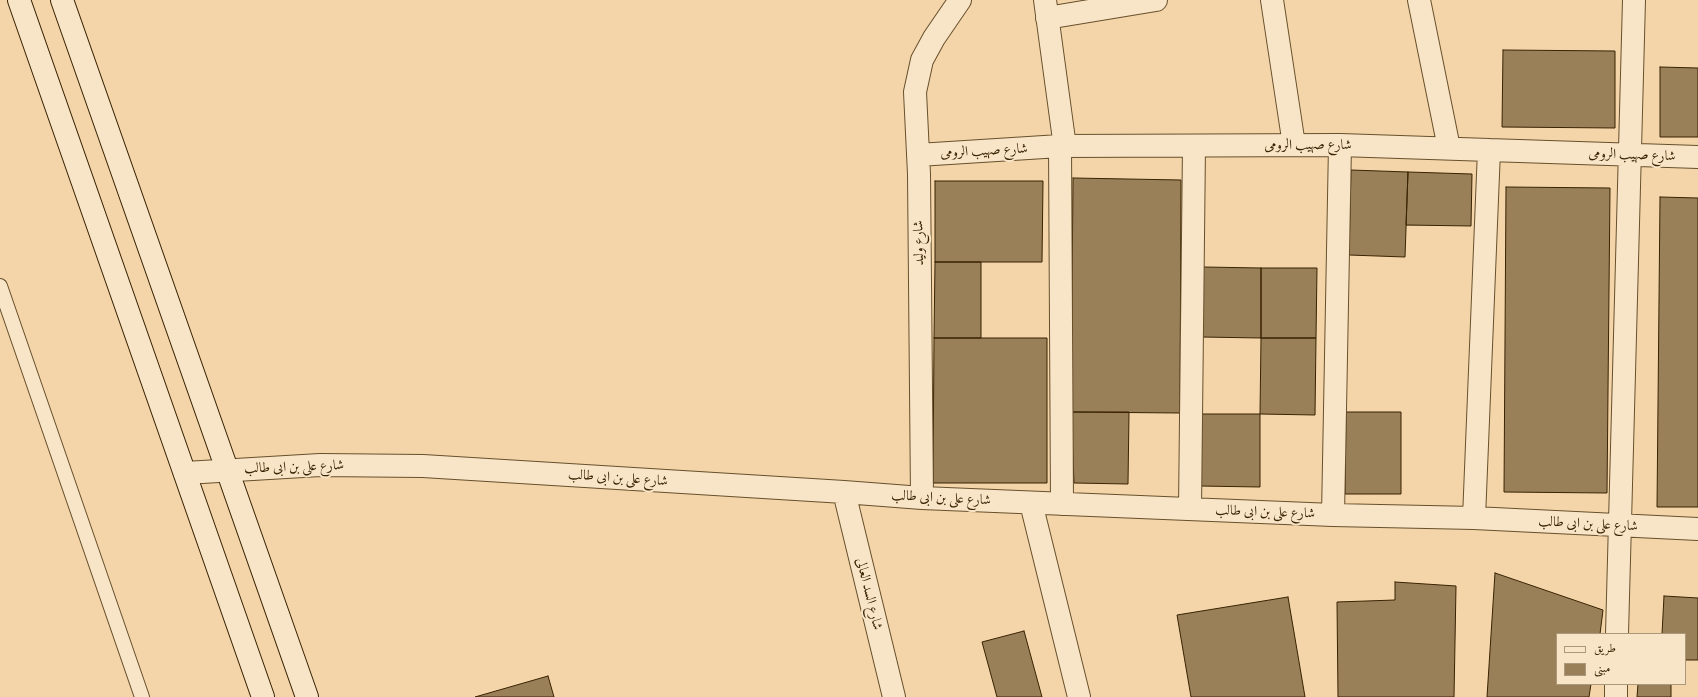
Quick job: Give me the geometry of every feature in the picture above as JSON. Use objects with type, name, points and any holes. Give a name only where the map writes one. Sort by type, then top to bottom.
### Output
[{"type":"street","points":[[19,0],[263,697]]},
{"type":"street","points":[[62,0],[307,697]]},
{"type":"street","name":"شارع وليد","points":[[922,498],[918,155],[915,92],[922,60],[934,38],[960,0]]},
{"type":"street","points":[[1062,504],[1063,146],[1046,9],[1156,0]]},
{"type":"street","points":[[1272,0],[1294,145]]},
{"type":"street","points":[[1420,0],[1449,148]]},
{"type":"street","points":[[1617,633],[1634,0]]},
{"type":"street","points":[[1333,515],[1340,145]]},
{"type":"street","name":"شارع صهيب الرومى","points":[[918,155],[1063,146],[1340,145],[1698,157]]},
{"type":"street","points":[[1190,509],[1194,146]]},
{"type":"street","points":[[1474,518],[1489,150]]},
{"type":"street","name":"شارع على بن ابى طالب","points":[[185,472],[320,465],[423,466],[922,498],[1333,515],[1474,518],[1698,529]]},
{"type":"street","name":"شارع السد العالى","points":[[844,492],[894,697]]},
{"type":"street","points":[[1031,503],[1078,697]]},
{"type":"street","points":[[1616,685],[1616,697]]},
{"type":"lane","points":[[0,286],[142,697]]},
{"type":"building","points":[[1503,50],[1615,51],[1615,128],[1502,127]]},
{"type":"building","points":[[1660,67],[1698,68],[1698,137],[1660,137]]},
{"type":"building","points":[[1351,170],[1408,172],[1405,257],[1349,255]]},
{"type":"building","points":[[1408,172],[1472,174],[1471,226],[1406,225]]},
{"type":"building","points":[[1073,178],[1181,180],[1180,413],[1071,412]]},
{"type":"building","points":[[935,181],[1043,181],[1042,262],[935,262]]},
{"type":"building","points":[[1506,187],[1610,188],[1607,493],[1504,492]]},
{"type":"building","points":[[1660,197],[1698,198],[1698,507],[1657,507]]},
{"type":"building","points":[[935,262],[981,262],[981,338],[934,338]]},
{"type":"building","points":[[1203,267],[1261,268],[1261,338],[1202,337]]},
{"type":"building","points":[[1261,268],[1317,268],[1316,338],[1261,338]]},
{"type":"building","points":[[934,338],[1047,338],[1047,483],[933,483]]},
{"type":"building","points":[[1261,338],[1316,338],[1315,415],[1260,414]]},
{"type":"building","points":[[1071,412],[1129,412],[1128,484],[1074,483]]},
{"type":"building","points":[[1346,412],[1401,412],[1401,494],[1345,494]]},
{"type":"building","points":[[1201,414],[1260,414],[1260,487],[1200,486]]},
{"type":"building","points":[[1495,573],[1603,610],[1600,633],[1556,633],[1556,685],[1591,685],[1589,697],[1487,697]]},
{"type":"building","points":[[1395,582],[1456,586],[1454,697],[1338,697],[1337,602],[1395,600]]},
{"type":"building","points":[[1664,596],[1698,598],[1698,660],[1686,660],[1686,633],[1662,633]]},
{"type":"building","points":[[1288,597],[1305,697],[1191,697],[1177,615]]},
{"type":"building","points":[[1024,631],[1042,697],[997,697],[982,642]]},
{"type":"building","points":[[548,676],[554,697],[475,697]]},
{"type":"building","points":[[1638,685],[1671,685],[1671,697],[1637,697]]}]
